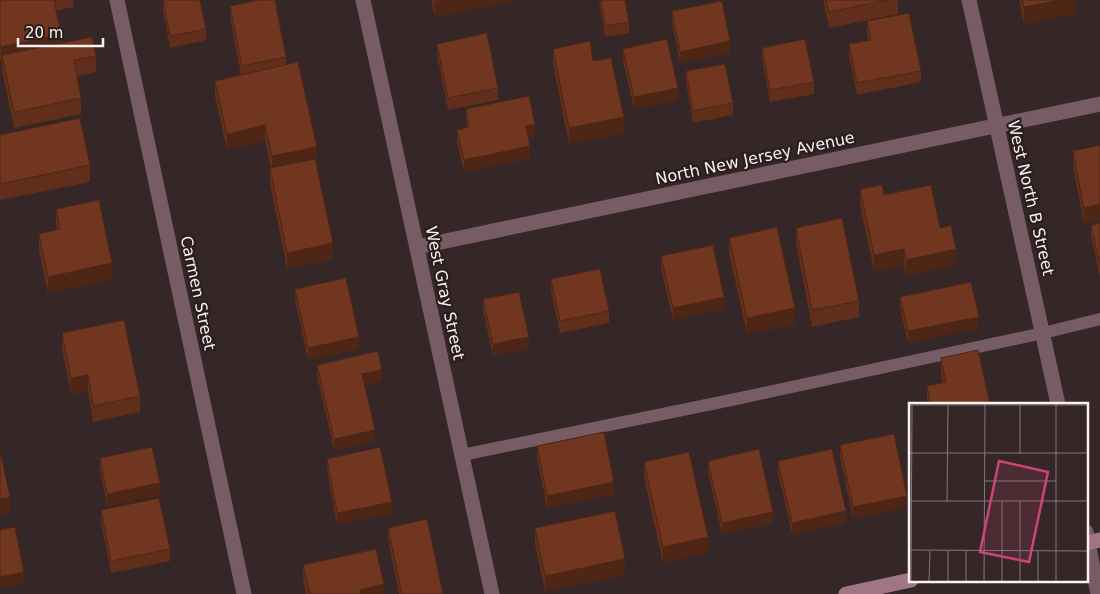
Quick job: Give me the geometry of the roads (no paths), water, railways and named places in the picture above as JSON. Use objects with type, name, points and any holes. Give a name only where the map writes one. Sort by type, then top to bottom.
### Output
[{"type":"street","name":"Carmen Street","points":[[117,0],[244,594]]},
{"type":"street","name":"West Gray Street","points":[[363,0],[492,594]]},
{"type":"street","name":"West North B Street","points":[[969,0],[1058,403]]},
{"type":"street","name":"North New Jersey Avenue","points":[[417,247],[1100,104]]},
{"type":"street","points":[[1090,539],[1098,594]]},
{"type":"street","points":[[846,594],[909,580]]},
{"type":"lane","points":[[462,455],[727,401],[1043,333],[1100,318]]}]
